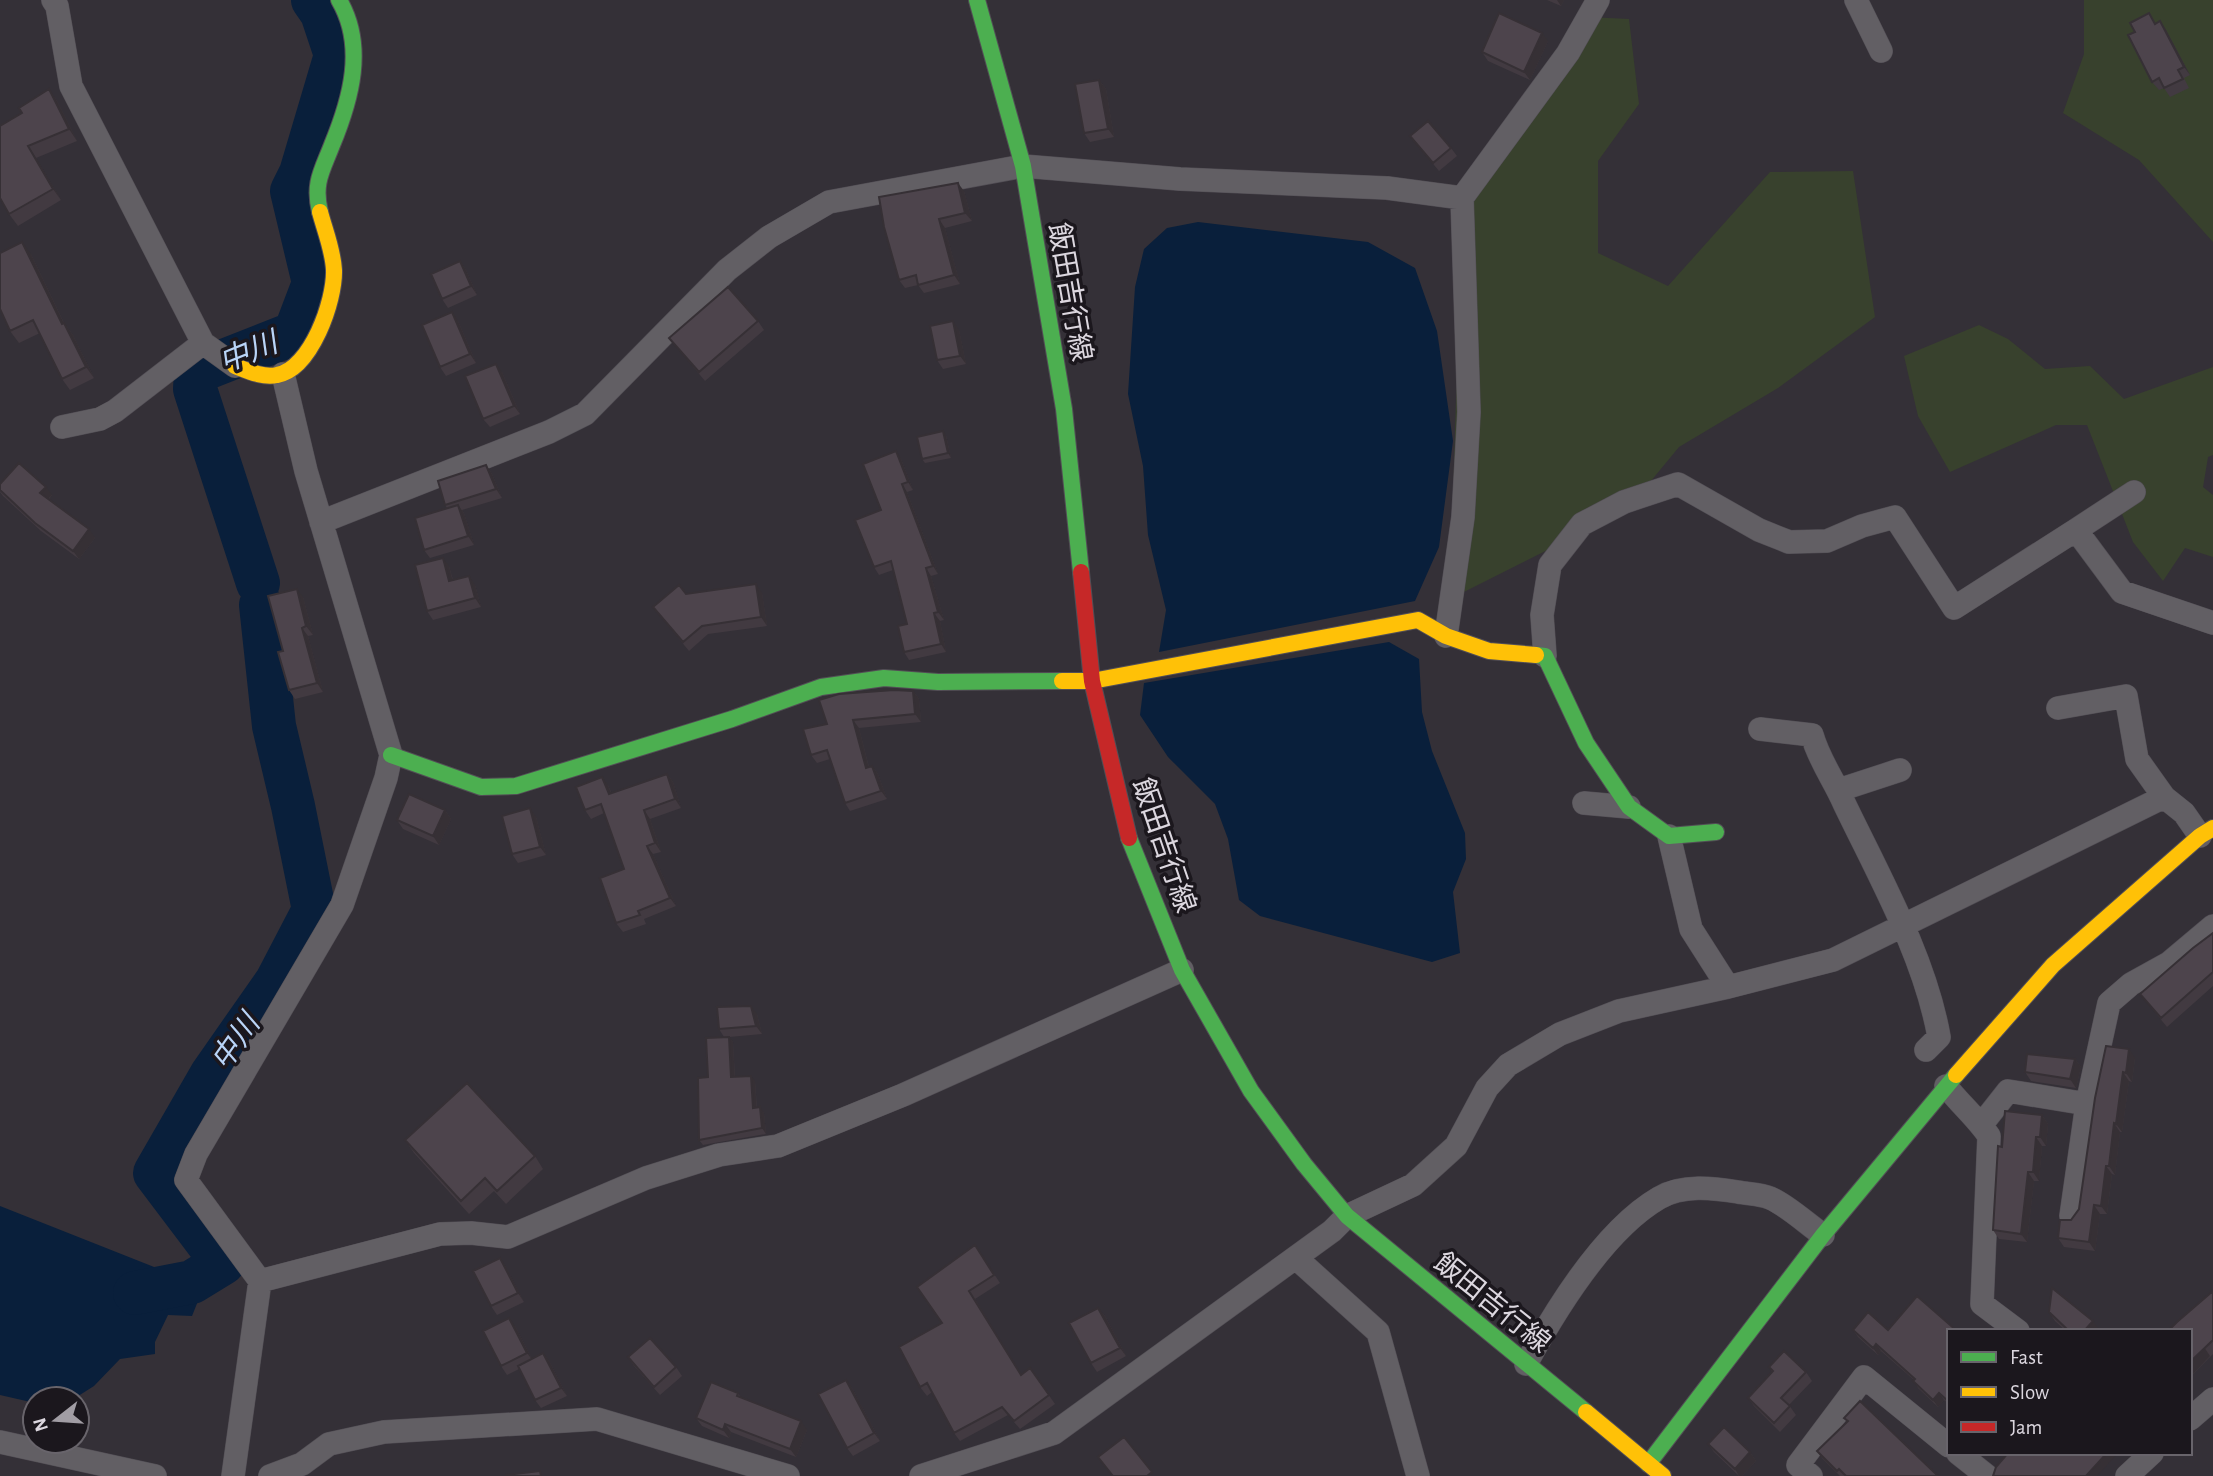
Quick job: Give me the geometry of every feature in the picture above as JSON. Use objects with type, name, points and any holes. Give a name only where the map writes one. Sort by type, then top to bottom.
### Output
[{"type":"street","points":[[53,0],[57,6],[71,86],[209,349],[235,366],[266,376],[283,374],[307,353],[326,319],[335,270],[316,187],[335,140],[354,76],[354,36],[339,0]]},
{"type":"street","name":"飯田吉行線","points":[[977,0],[1023,166],[1064,409],[1092,681],[1126,831],[1182,970],[1251,1091],[1304,1164],[1347,1216],[1662,1476]]},
{"type":"street","points":[[1446,636],[1463,517],[1469,412],[1462,198],[1569,53],[1598,0]]},
{"type":"street","points":[[1856,0],[1881,51]]},
{"type":"street","points":[[321,522],[536,437],[585,414],[727,270],[769,237],[829,202],[1023,166],[1180,179],[1387,187],[1462,198]]},
{"type":"street","points":[[62,427],[100,419],[209,349]]},
{"type":"street","points":[[233,1476],[260,1281],[186,1180],[196,1154],[342,905],[386,778],[391,755],[306,471],[283,374]]},
{"type":"street","points":[[1717,832],[1669,836],[1629,807],[1586,743],[1545,656],[1542,615],[1550,565],[1582,524],[1624,502],[1678,484],[1759,530],[1789,542],[1828,541],[1862,526],[1895,517],[1954,608],[2134,492]]},
{"type":"street","points":[[2076,530],[2122,592],[2213,623]]},
{"type":"street","points":[[391,755],[481,788],[516,786],[732,719],[821,687],[884,678],[938,682],[1092,681],[1418,620],[1446,636],[1489,651],[1545,656]]},
{"type":"street","points":[[1648,1464],[1823,1235],[1946,1086],[2053,965],[2206,832],[2164,797],[2137,759],[2126,696],[2058,708]]},
{"type":"street","points":[[1760,729],[1812,735],[1817,753],[1839,790],[1902,925],[1934,1006],[1939,1037],[1926,1050]]},
{"type":"street","points":[[1839,790],[1900,770]]},
{"type":"street","points":[[921,1476],[1054,1433],[1296,1258],[1347,1216],[1413,1185],[1456,1146],[1487,1088],[1508,1065],[1560,1034],[1619,1011],[1728,988],[1833,960],[2164,797]]},
{"type":"street","points":[[1584,803],[1629,807]]},
{"type":"street","points":[[1669,836],[1691,929],[1728,988]]},
{"type":"street","points":[[2071,1216],[2088,1104],[2109,1003],[2131,984],[2169,963],[2213,926]]},
{"type":"street","points":[[260,1281],[440,1234],[471,1233],[508,1237],[646,1178],[719,1155],[778,1146],[903,1095],[1182,970]]},
{"type":"street","points":[[1946,1086],[1982,1124],[1989,1136],[1983,1304],[2015,1329]]},
{"type":"street","points":[[1982,1124],[2008,1091],[2088,1104]]},
{"type":"street","points":[[1526,1364],[1551,1318],[1599,1251],[1636,1215],[1661,1196],[1688,1189],[1722,1189],[1770,1198],[1823,1235]]},
{"type":"street","points":[[1296,1258],[1378,1332],[1418,1476]]},
{"type":"street","points":[[1811,1476],[1798,1465],[1864,1377],[1947,1444]]},
{"type":"street","points":[[2192,1417],[2213,1399]]},
{"type":"street","points":[[270,1476],[303,1470],[329,1444],[384,1432],[597,1419],[788,1476]]},
{"type":"street","points":[[0,1442],[155,1476]]},
{"type":"street","points":[[2127,1476],[2150,1455]]},
{"type":"green space","points":[[2084,0],[2213,0],[2213,242],[2139,160],[2063,113],[2084,54]]},
{"type":"green space","points":[[1588,17],[1629,19],[1639,104],[1598,161],[1598,253],[1668,286],[1770,172],[1853,171],[1875,317],[1778,388],[1679,447],[1627,510],[1450,599],[1462,198]]},
{"type":"green space","points":[[1979,325],[2008,339],[2045,369],[2090,366],[2124,399],[2213,367],[2213,455],[2208,457],[2203,487],[2213,495],[2213,557],[2185,548],[2163,581],[2133,542],[2087,425],[2056,425],[1950,472],[1918,416],[1904,356]]},
{"type":"water","points":[[1198,222],[1368,242],[1415,268],[1437,331],[1453,441],[1439,547],[1415,601],[1159,652],[1166,610],[1148,535],[1143,466],[1128,394],[1135,287],[1144,249],[1167,228]]},
{"type":"water","points":[[1389,642],[1419,659],[1422,712],[1432,751],[1465,833],[1466,859],[1453,892],[1460,953],[1432,962],[1260,916],[1239,900],[1228,839],[1215,804],[1168,757],[1140,715],[1144,683]]},
{"type":"water","points":[[0,1206],[192,1282],[200,1296],[192,1316],[168,1315],[155,1342],[155,1354],[120,1359],[91,1388],[91,1385],[21,1385],[21,1400],[0,1395]]},
{"type":"building","points":[[1499,13],[1542,33],[1524,72],[1482,52]]},
{"type":"building","points":[[2149,13],[2155,24],[2160,21],[2184,67],[2178,70],[2183,79],[2164,88],[2159,78],[2152,82],[2128,35],[2135,32],[2130,23]]},
{"type":"building","points":[[1099,80],[1108,129],[1084,133],[1075,84]]},
{"type":"building","points":[[49,89],[69,129],[28,146],[53,189],[9,214],[0,198],[0,126],[22,113],[19,108]]},
{"type":"building","points":[[1428,121],[1451,148],[1433,163],[1410,136]]},
{"type":"building","points":[[958,183],[965,213],[939,219],[954,275],[918,285],[916,275],[899,280],[884,227],[879,197]]},
{"type":"building","points":[[22,242],[86,367],[62,379],[33,320],[10,331],[0,309],[0,253]]},
{"type":"building","points":[[460,261],[471,286],[442,299],[431,274]]},
{"type":"building","points":[[728,287],[758,321],[699,372],[669,338]]},
{"type":"building","points":[[452,312],[470,354],[440,367],[422,325]]},
{"type":"building","points":[[953,321],[960,356],[937,360],[930,326]]},
{"type":"building","points":[[496,364],[514,406],[483,419],[465,376]]},
{"type":"building","points":[[943,431],[948,453],[922,459],[917,437]]},
{"type":"building","points":[[896,451],[908,482],[902,484],[933,566],[926,568],[938,612],[934,613],[941,644],[904,652],[898,626],[907,624],[891,561],[874,567],[855,520],[881,510],[863,464]]},
{"type":"building","points":[[19,463],[46,487],[40,493],[89,529],[73,551],[35,523],[0,490],[0,484]]},
{"type":"building","points":[[486,465],[496,489],[445,505],[438,481]]},
{"type":"building","points":[[458,505],[468,536],[424,550],[415,518]]},
{"type":"building","points":[[443,558],[449,581],[469,576],[475,598],[427,611],[415,565]]},
{"type":"building","points":[[756,584],[761,617],[702,626],[683,642],[653,607],[679,585],[686,594]]},
{"type":"building","points":[[297,589],[306,626],[302,628],[317,683],[289,690],[278,652],[283,651],[268,596]]},
{"type":"building","points":[[913,691],[915,714],[853,720],[866,768],[872,766],[881,791],[845,803],[827,750],[811,755],[803,729],[827,724],[819,700],[839,694]]},
{"type":"building","points":[[667,774],[675,799],[644,810],[655,843],[647,846],[670,898],[638,911],[640,915],[616,923],[600,878],[624,869],[601,804],[585,810],[576,787],[602,777],[609,794]]},
{"type":"building","points":[[409,794],[445,810],[433,836],[397,820]]},
{"type":"building","points":[[530,808],[540,847],[512,854],[502,816]]},
{"type":"building","points":[[2213,933],[2213,972],[2161,1018],[2140,994]]},
{"type":"building","points":[[751,1006],[756,1026],[719,1029],[717,1007]]},
{"type":"building","points":[[729,1037],[731,1077],[751,1076],[753,1108],[760,1107],[762,1128],[699,1140],[698,1078],[708,1077],[706,1038]]},
{"type":"building","points":[[2106,1046],[2129,1049],[2116,1124],[2114,1123],[2109,1166],[2106,1166],[2101,1206],[2094,1205],[2089,1242],[2058,1238],[2060,1220],[2071,1220],[2079,1209],[2095,1098]]},
{"type":"building","points":[[2027,1054],[2075,1059],[2070,1079],[2025,1072]]},
{"type":"building","points":[[467,1083],[535,1156],[497,1191],[485,1178],[461,1201],[405,1140]]},
{"type":"building","points":[[2005,1111],[2042,1115],[2040,1137],[2036,1137],[2033,1172],[2028,1172],[2021,1234],[1993,1230],[1998,1146],[2002,1147]]},
{"type":"building","points":[[975,1245],[994,1275],[969,1291],[1021,1375],[1030,1368],[1049,1395],[1014,1421],[1002,1407],[954,1433],[927,1383],[920,1387],[899,1347],[942,1323],[917,1287]]},
{"type":"building","points":[[500,1258],[518,1293],[491,1306],[473,1271]]},
{"type":"building","points":[[2052,1288],[2093,1321],[2086,1329],[2067,1329],[2049,1312]]},
{"type":"building","points":[[2213,1291],[2213,1340],[2192,1360],[2192,1329],[2170,1329]]},
{"type":"building","points":[[1917,1296],[1955,1329],[1947,1329],[1947,1400],[1939,1393],[1933,1400],[1913,1381],[1915,1379],[1876,1344],[1873,1348],[1853,1330],[1868,1312],[1888,1330]]},
{"type":"building","points":[[1098,1308],[1120,1348],[1091,1363],[1069,1323]]},
{"type":"building","points":[[509,1318],[527,1353],[501,1366],[483,1331]]},
{"type":"building","points":[[650,1338],[676,1367],[654,1387],[628,1357]]},
{"type":"building","points":[[1784,1351],[1806,1372],[1781,1398],[1790,1406],[1774,1423],[1748,1398],[1773,1371],[1769,1367]]},
{"type":"building","points":[[543,1353],[561,1388],[535,1400],[518,1366]]},
{"type":"building","points":[[846,1380],[874,1433],[847,1448],[818,1394]]},
{"type":"building","points":[[711,1382],[738,1393],[737,1396],[801,1421],[790,1449],[725,1424],[723,1430],[696,1418]]},
{"type":"building","points":[[1860,1401],[1938,1476],[1846,1476],[1839,1469],[1837,1471],[1817,1451],[1848,1421],[1844,1418]]},
{"type":"building","points":[[1724,1427],[1750,1452],[1735,1469],[1708,1444]]},
{"type":"building","points":[[1124,1437],[1152,1472],[1147,1476],[1113,1476],[1098,1457]]},
{"type":"building","points":[[2006,1455],[2105,1455],[2086,1476],[1993,1476],[1996,1467]]},
{"type":"building","points":[[540,1471],[541,1476],[506,1476],[506,1475]]},
{"type":"waterway","name":"中川","points":[[258,583],[195,389],[196,372],[295,333],[314,283],[292,191],[301,173],[336,55],[322,13],[313,0]]},
{"type":"waterway","name":"中川","points":[[135,1293],[192,1282],[223,1263],[155,1173],[212,1074],[277,981],[314,910],[274,726],[261,605]]},
{"type":"traffic: fast","points":[[320,212],[320,177],[345,109],[353,72],[352,36],[339,0]]},
{"type":"traffic: fast","points":[[977,0],[1023,166],[1064,409],[1081,572]]},
{"type":"traffic: fast","points":[[1536,655],[1545,656],[1586,743],[1629,807],[1669,836],[1716,832]]},
{"type":"traffic: fast","points":[[391,755],[481,787],[516,786],[732,719],[821,687],[884,678],[938,682],[1062,681]]},
{"type":"traffic: fast","points":[[1129,838],[1182,970],[1251,1091],[1304,1164],[1347,1216],[1586,1412]]},
{"type":"traffic: fast","points":[[1648,1464],[1823,1235],[1956,1075]]},
{"type":"traffic: slow","points":[[235,366],[261,375],[277,375],[289,370],[300,360],[319,332],[330,299],[334,270],[320,212]]},
{"type":"traffic: slow","points":[[1062,681],[1092,681],[1418,620],[1446,636],[1489,651],[1536,655]]},
{"type":"traffic: slow","points":[[1956,1075],[2053,965],[2200,836],[2213,828]]},
{"type":"traffic: slow","points":[[1586,1412],[1663,1476]]},
{"type":"traffic: jam","points":[[1081,572],[1092,681],[1129,838]]}]
